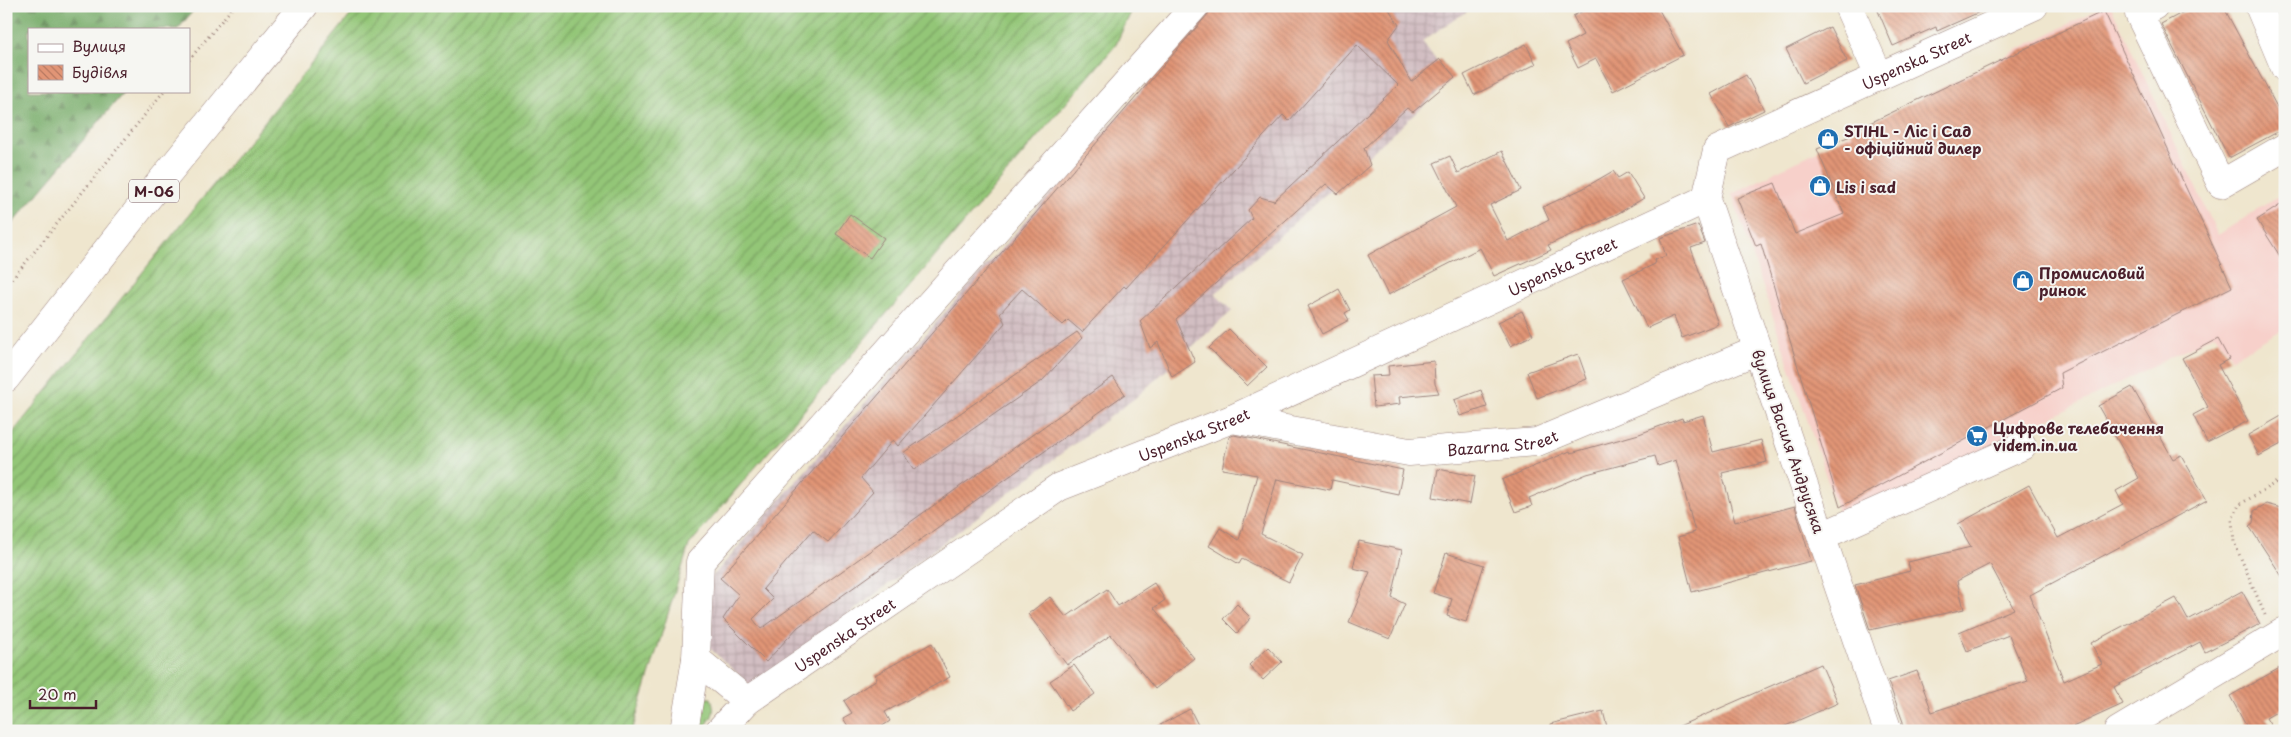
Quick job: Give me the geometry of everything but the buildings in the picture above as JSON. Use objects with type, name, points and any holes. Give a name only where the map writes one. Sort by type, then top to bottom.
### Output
[{"type":"main road","name":"М-06","points":[[6,378],[154,190],[304,6]]},
{"type":"main road","points":[[684,731],[696,659],[700,562],[1195,6]]},
{"type":"main road","points":[[1848,6],[1879,76]]},
{"type":"main road","name":"Uspenska Street","points":[[720,731],[747,701],[1059,487],[1232,418],[1706,199],[1717,150],[2034,6]]},
{"type":"main road","points":[[2154,6],[2139,14],[2221,184],[2285,147]]},
{"type":"main road","points":[[2259,6],[2285,68]]},
{"type":"main road","name":"вулиця Василя Андрусяка","points":[[1706,199],[1888,731]]},
{"type":"main road","name":"Bazarna Street","points":[[1232,418],[1409,452],[1537,442],[1758,350]]},
{"type":"main road","points":[[1822,536],[2022,446]]},
{"type":"main road","points":[[2118,731],[2276,624]]},
{"type":"main road","points":[[696,659],[747,701]]},
{"type":"path","points":[[190,59],[234,6]]},
{"type":"path","points":[[6,287],[163,92]]},
{"type":"path","points":[[2276,624],[2234,542],[2232,520],[2239,505],[2280,480]]},
{"type":"shaded area","points":[[1215,6],[1472,8],[1422,41],[1451,81],[1215,294],[1232,311],[1135,398],[752,687],[705,644],[711,578]]},
{"type":"shaded area","name":"Промисловий ринок","points":[[2104,6],[2111,6],[2218,235],[2285,192],[2285,328],[2231,359],[2216,334],[1842,524],[1732,194]]},
{"type":"green space","points":[[6,6],[197,6],[179,28],[28,28],[28,92],[124,92],[6,231]]},
{"type":"green space","points":[[358,6],[1134,6],[1115,46],[689,545],[632,731],[6,731],[6,441]]},
{"type":"green space","points":[[699,698],[711,698],[713,704],[712,716],[701,731],[690,731]]},
{"type":"place","name":"STIHL - Ліс і Сад - офіційний дилер","points":[[1828,139]]},
{"type":"place","name":"Lis i sad","points":[[1820,186]]},
{"type":"place","name":"Промисловий ринок","points":[[2023,281]]},
{"type":"place","name":"Цифрове телебачення videm.in.ua","points":[[1977,436]]}]
